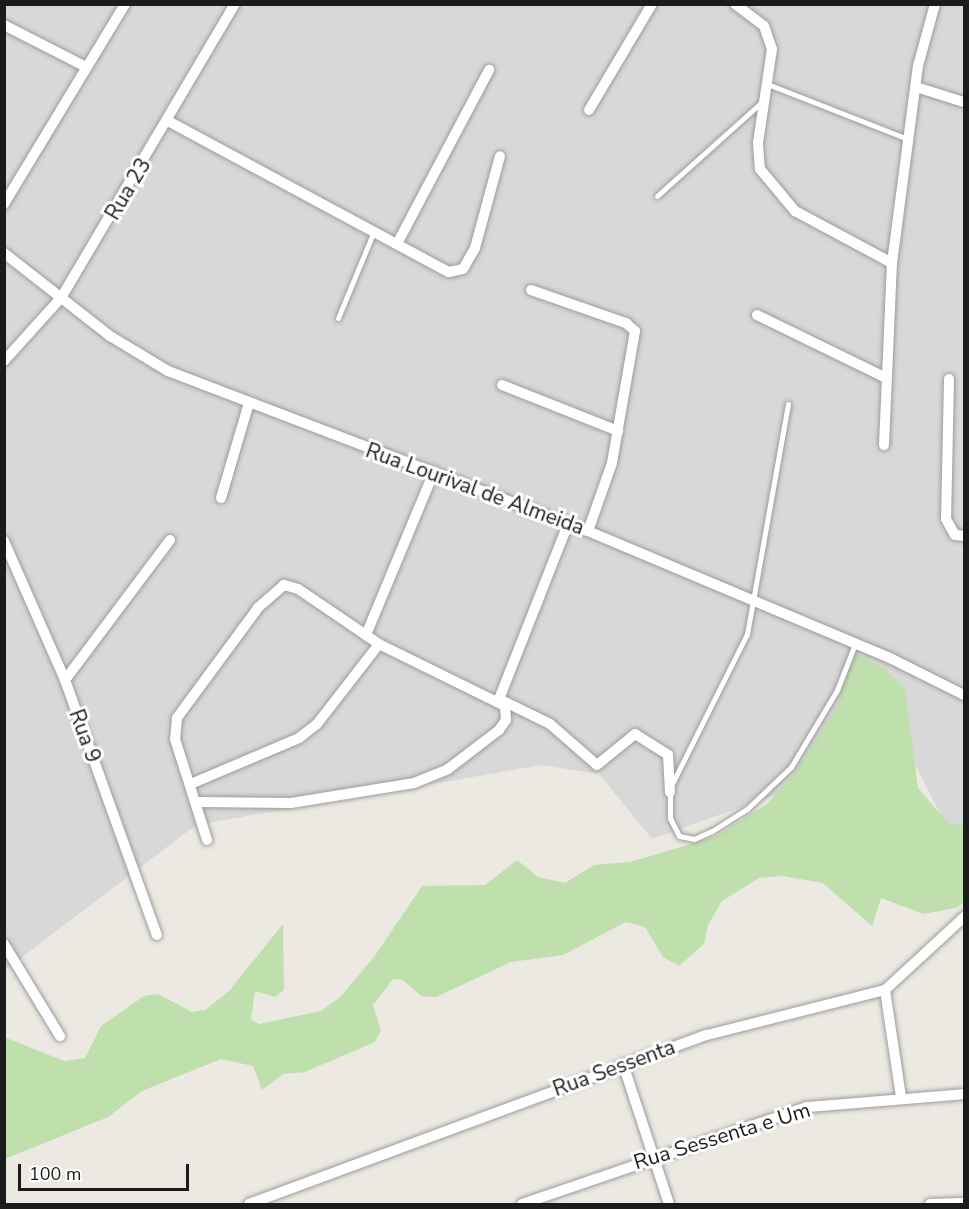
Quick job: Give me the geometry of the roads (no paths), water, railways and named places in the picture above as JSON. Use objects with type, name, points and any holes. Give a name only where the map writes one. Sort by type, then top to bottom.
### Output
[{"type":"street","points":[[4,204],[125,4]]},
{"type":"street","name":"Rua 23","points":[[4,361],[62,298],[235,4]]},
{"type":"street","points":[[589,110],[652,4]]},
{"type":"street","points":[[735,4],[764,26],[772,50],[770,85],[758,144],[760,169],[795,211],[892,263]]},
{"type":"street","points":[[884,445],[884,377],[892,263],[916,87],[935,4]]},
{"type":"street","points":[[4,25],[86,67]]},
{"type":"street","points":[[398,242],[489,70]]},
{"type":"street","points":[[916,87],[964,102]]},
{"type":"street","points":[[168,121],[375,229],[440,271],[463,269],[475,248],[500,156]]},
{"type":"street","name":"Rua Lourival de Almeida","points":[[4,253],[62,298],[168,371],[248,406],[434,471],[588,531],[855,644],[964,695]]},
{"type":"street","points":[[531,290],[626,323],[635,331],[618,431],[588,531]]},
{"type":"street","points":[[757,315],[884,377]]},
{"type":"street","points":[[949,379],[946,519],[955,535],[964,536]]},
{"type":"street","points":[[502,384],[618,431]]},
{"type":"street","points":[[221,498],[248,406]]},
{"type":"street","points":[[366,635],[434,471]]},
{"type":"street","points":[[197,802],[291,803],[414,783],[448,769],[499,730],[507,714],[499,699],[568,524]]},
{"type":"street","points":[[65,680],[170,540]]},
{"type":"street","name":"Rua 9","points":[[4,541],[65,680],[157,934]]},
{"type":"street","points":[[207,840],[193,783],[175,739],[177,718],[271,593],[290,585],[379,644],[550,724],[597,765],[635,734],[668,755],[670,792]]},
{"type":"street","points":[[193,783],[298,738],[317,724],[379,644]]},
{"type":"street","name":"Rua Sessenta","points":[[249,1204],[623,1064],[707,1035],[885,990],[964,917]]},
{"type":"street","points":[[4,944],[60,1036]]},
{"type":"street","points":[[885,990],[901,1097]]},
{"type":"street","points":[[623,1064],[669,1204]]},
{"type":"street","name":"Rua Sessenta e Um","points":[[522,1204],[654,1156],[807,1107],[901,1097],[964,1094]]},
{"type":"street","points":[[930,1204],[964,1203]]},
{"type":"lane","points":[[770,85],[910,140]]},
{"type":"lane","points":[[657,196],[767,98]]},
{"type":"lane","points":[[338,318],[375,229]]},
{"type":"lane","points":[[788,404],[756,603],[743,644],[670,792],[673,827],[687,839],[747,809],[791,767],[837,690],[855,644]]}]
